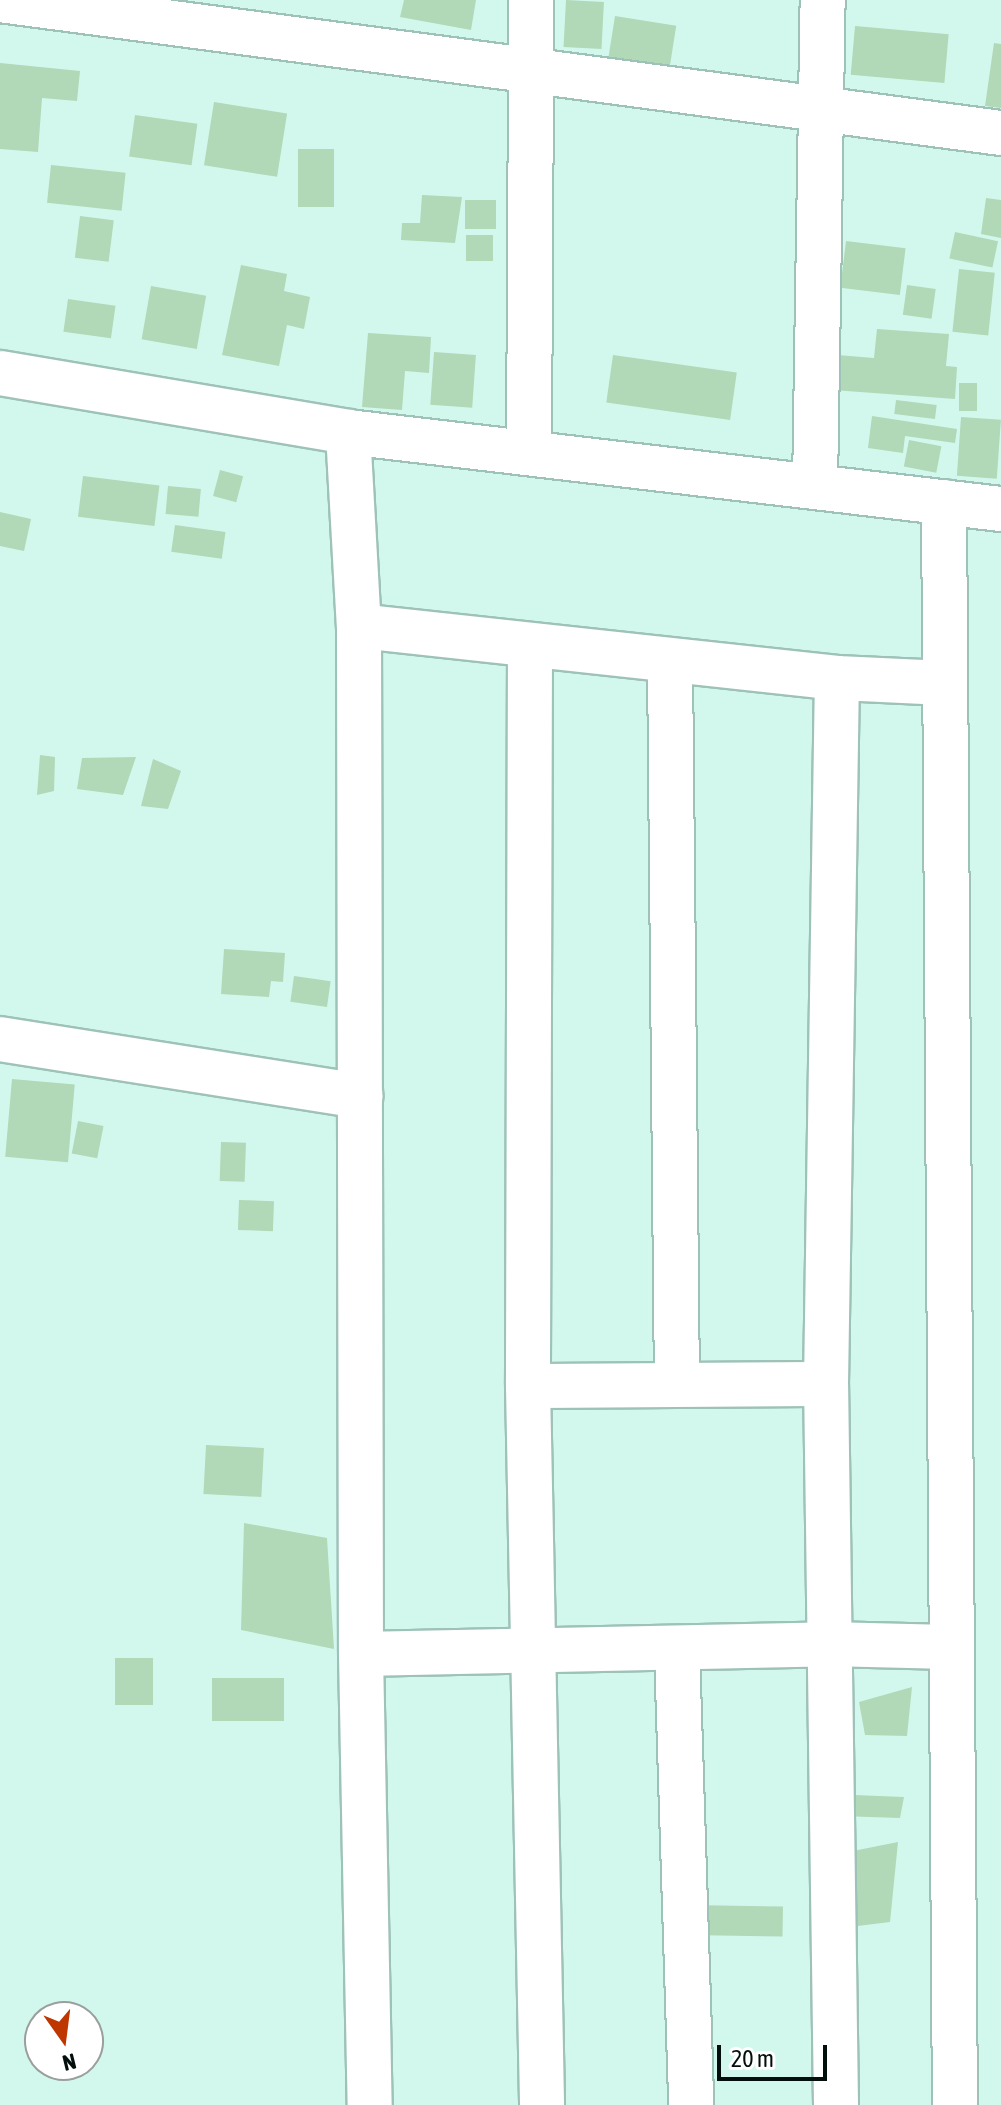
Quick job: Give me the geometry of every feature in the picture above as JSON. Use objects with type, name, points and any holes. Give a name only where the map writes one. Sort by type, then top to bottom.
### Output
[{"type":"street","points":[[0,0],[530,67],[820,111],[1001,133]]},
{"type":"street","points":[[529,453],[531,0]]},
{"type":"street","points":[[815,487],[823,0]]},
{"type":"street","points":[[0,373],[348,432],[1001,509]]},
{"type":"street","points":[[348,432],[359,626],[361,1654],[370,2105]]},
{"type":"street","points":[[944,502],[955,2105]]},
{"type":"street","points":[[359,626],[837,678],[945,683]]},
{"type":"street","points":[[530,647],[528,1386],[542,2105]]},
{"type":"street","points":[[670,661],[677,1384]]},
{"type":"street","points":[[836,2105],[826,1384],[837,678]]},
{"type":"street","points":[[0,1039],[361,1096]]},
{"type":"street","points":[[528,1386],[826,1384]]},
{"type":"street","points":[[361,1654],[677,1651],[831,1644],[950,1647]]},
{"type":"street","points":[[677,1651],[691,2105]]},
{"type":"building","points":[[404,0],[476,0],[471,30],[400,17]]},
{"type":"building","points":[[566,0],[604,2],[601,49],[564,47]]},
{"type":"building","points":[[615,16],[676,26],[670,68],[608,58]]},
{"type":"building","points":[[855,26],[949,34],[944,83],[851,75]]},
{"type":"building","points":[[994,43],[1001,44],[1001,108],[985,106]]},
{"type":"building","points":[[0,63],[80,71],[77,101],[42,98],[38,152],[0,149]]},
{"type":"building","points":[[214,102],[287,114],[277,177],[204,165]]},
{"type":"building","points":[[135,115],[197,124],[192,165],[129,157]]},
{"type":"building","points":[[298,149],[334,149],[334,207],[298,207]]},
{"type":"building","points":[[51,165],[126,173],[122,211],[47,203]]},
{"type":"building","points":[[422,195],[462,197],[455,243],[401,240],[402,223],[420,223]]},
{"type":"building","points":[[986,198],[1001,200],[1001,238],[981,234]]},
{"type":"building","points":[[465,200],[496,200],[496,229],[465,229]]},
{"type":"building","points":[[80,216],[114,220],[109,262],[75,258]]},
{"type":"building","points":[[955,232],[998,241],[992,268],[949,258]]},
{"type":"building","points":[[466,235],[493,235],[493,261],[466,261]]},
{"type":"building","points":[[846,241],[906,248],[900,295],[840,288]]},
{"type":"building","points":[[241,265],[287,274],[284,291],[310,297],[304,329],[287,325],[279,366],[222,355]]},
{"type":"building","points":[[959,269],[995,273],[988,335],[952,332]]},
{"type":"building","points":[[907,285],[936,289],[932,319],[903,315]]},
{"type":"building","points":[[151,286],[206,296],[197,349],[142,339]]},
{"type":"building","points":[[68,299],[116,306],[111,338],[63,332]]},
{"type":"building","points":[[877,329],[949,334],[946,366],[957,367],[955,399],[833,390],[837,355],[874,358]]},
{"type":"building","points":[[368,333],[431,337],[429,373],[405,371],[402,410],[362,407]]},
{"type":"building","points":[[434,352],[476,355],[472,408],[430,405]]},
{"type":"building","points":[[613,355],[737,372],[730,420],[606,403]]},
{"type":"building","points":[[959,383],[977,383],[977,411],[959,411]]},
{"type":"building","points":[[896,400],[937,405],[935,419],[894,414]]},
{"type":"building","points":[[872,416],[957,429],[955,443],[905,436],[903,453],[868,448]]},
{"type":"building","points":[[961,417],[1001,420],[997,479],[957,476]]},
{"type":"building","points":[[909,440],[941,446],[936,473],[904,467]]},
{"type":"building","points":[[220,470],[243,476],[236,502],[213,496]]},
{"type":"building","points":[[83,476],[159,485],[154,526],[78,517]]},
{"type":"building","points":[[168,486],[201,489],[198,517],[166,514]]},
{"type":"building","points":[[0,512],[31,519],[24,551],[0,546]]},
{"type":"building","points":[[175,525],[226,532],[222,559],[171,552]]},
{"type":"building","points":[[40,755],[55,757],[54,791],[37,795]]},
{"type":"building","points":[[136,757],[123,795],[77,789],[82,758]]},
{"type":"building","points":[[153,759],[181,771],[168,809],[141,806]]},
{"type":"building","points":[[224,949],[285,953],[283,982],[271,981],[269,997],[221,994]]},
{"type":"building","points":[[294,976],[331,981],[327,1007],[290,1002]]},
{"type":"building","points":[[12,1079],[75,1084],[68,1162],[5,1157]]},
{"type":"building","points":[[78,1121],[104,1126],[97,1158],[72,1153]]},
{"type":"building","points":[[221,1142],[246,1143],[245,1182],[220,1181]]},
{"type":"building","points":[[239,1200],[274,1201],[273,1231],[238,1230]]},
{"type":"building","points":[[206,1445],[264,1448],[261,1497],[203,1494]]},
{"type":"building","points":[[244,1523],[327,1538],[334,1649],[241,1630]]},
{"type":"building","points":[[115,1658],[153,1658],[153,1705],[115,1705]]},
{"type":"building","points":[[212,1678],[284,1678],[284,1721],[212,1721]]},
{"type":"building","points":[[912,1687],[907,1736],[865,1735],[859,1702]]},
{"type":"building","points":[[854,1795],[904,1797],[900,1818],[840,1816]]},
{"type":"building","points":[[898,1842],[890,1922],[841,1928],[838,1854]]},
{"type":"building","points":[[690,1905],[783,1907],[782,1937],[689,1935]]}]
